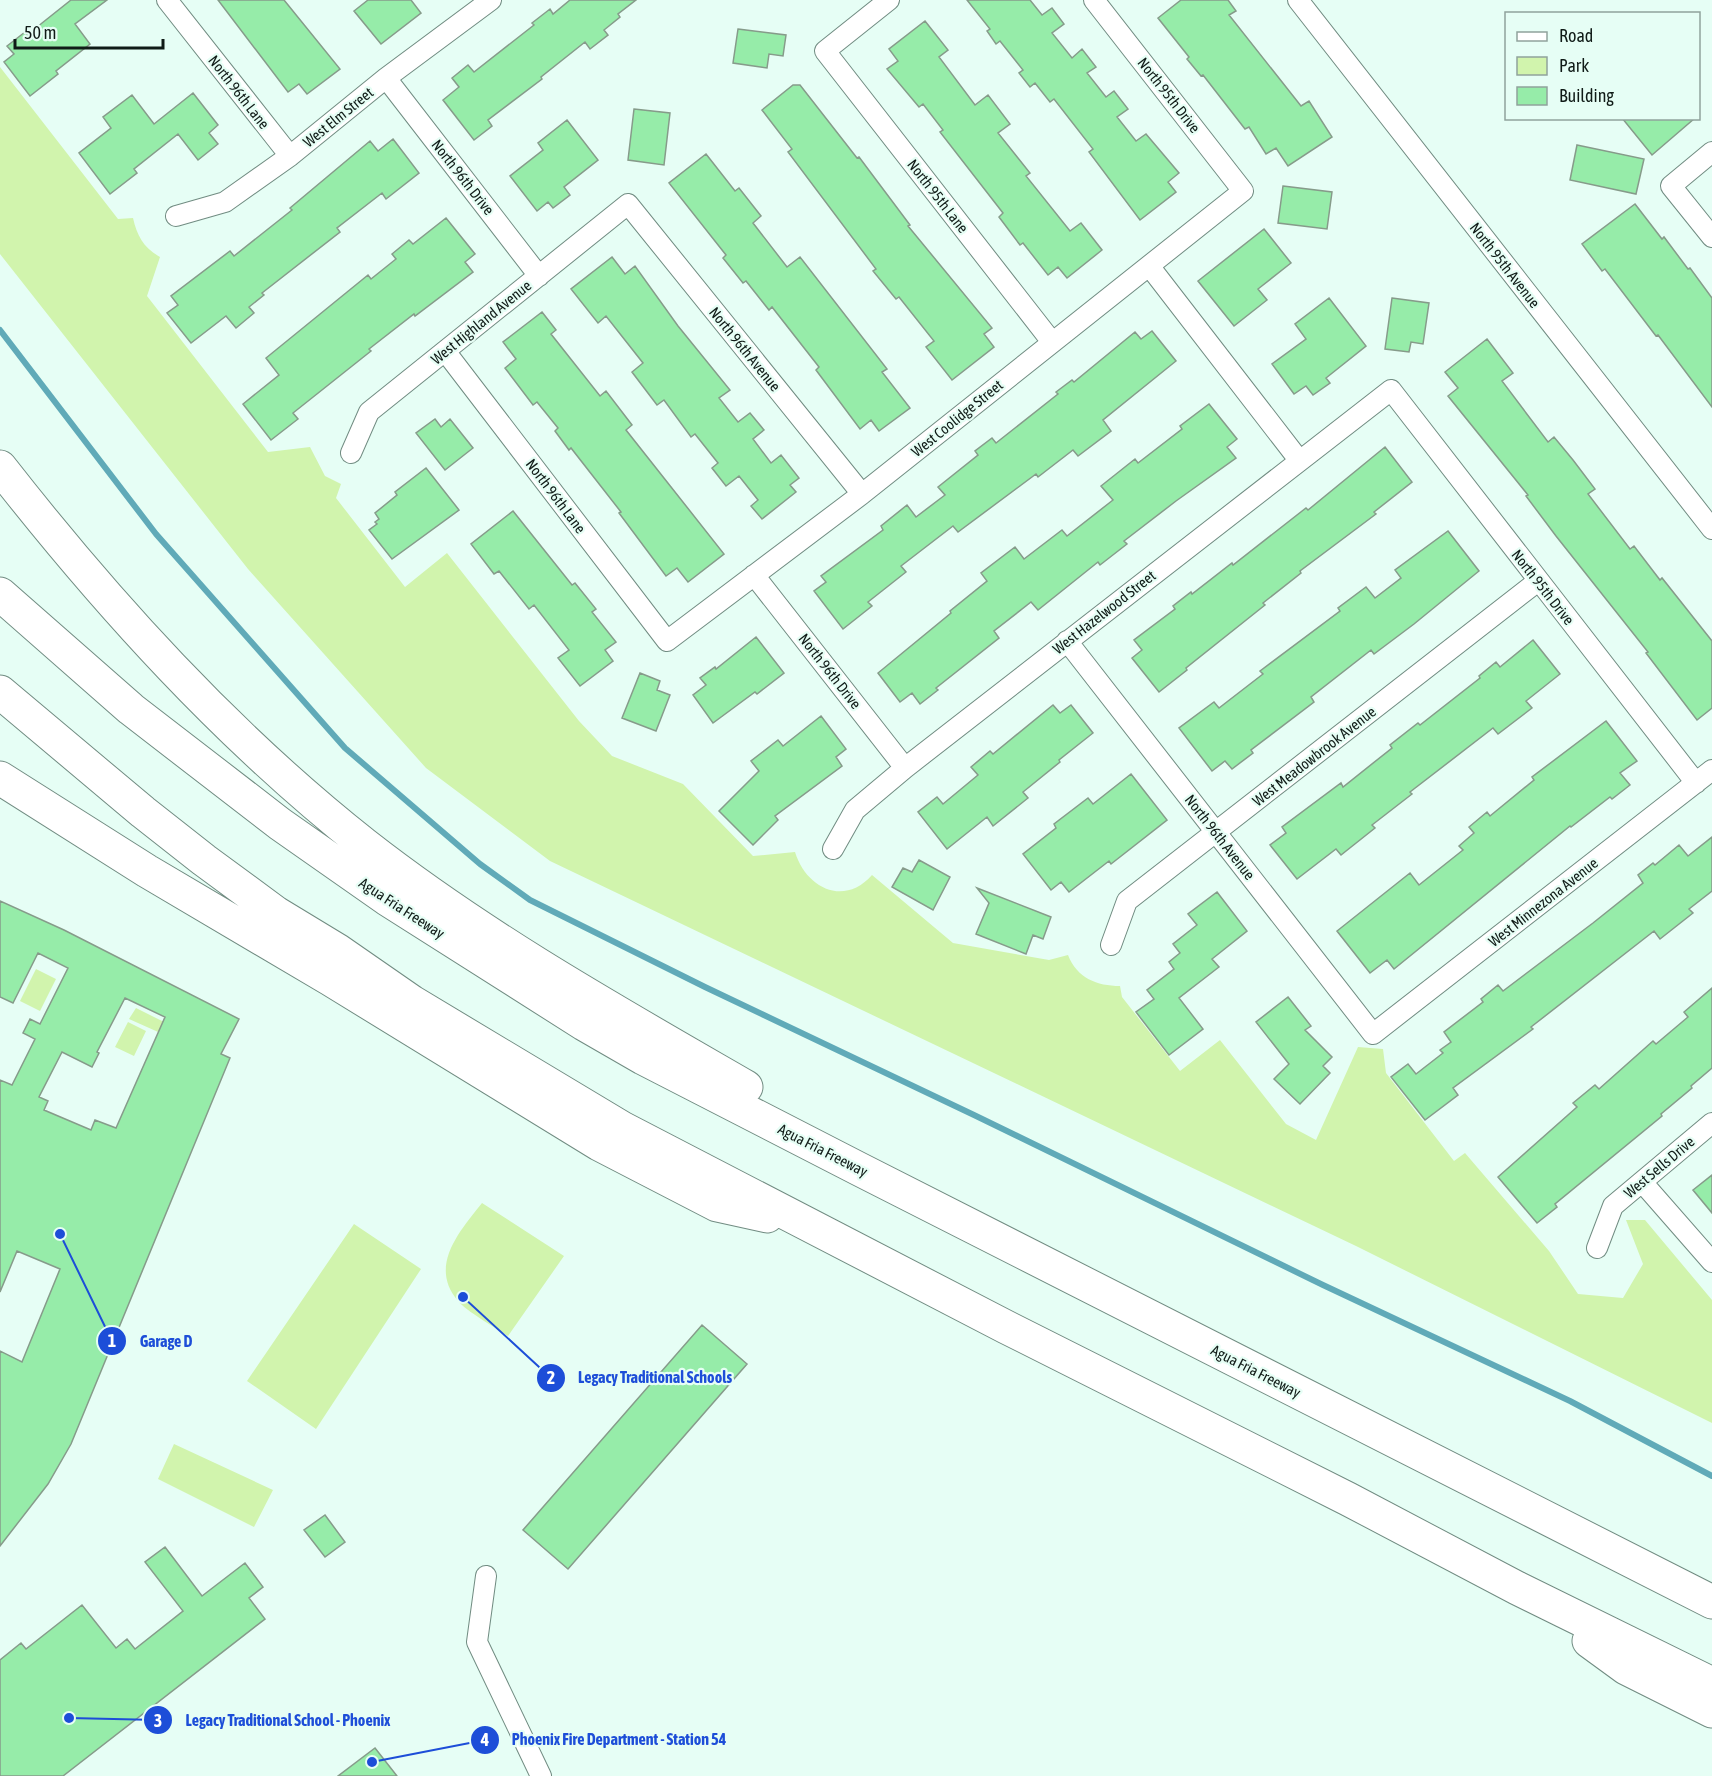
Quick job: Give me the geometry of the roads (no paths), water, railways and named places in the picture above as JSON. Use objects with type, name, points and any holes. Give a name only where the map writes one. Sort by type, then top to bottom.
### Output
[{"type":"highway","points":[[0,467],[77,563],[189,686],[239,736],[364,845],[460,914],[567,983],[783,1108],[859,1169]]},
{"type":"highway","name":"Agua Fria Freeway","points":[[0,594],[91,675],[188,754],[280,824],[387,899],[643,1058],[1712,1602]]},
{"type":"highway","points":[[0,692],[143,812],[276,913],[337,950],[412,1002],[622,1128],[1006,1327],[1348,1499],[1517,1588],[1712,1684]]},
{"type":"highway","points":[[0,778],[147,871],[330,979],[599,1144],[717,1205],[809,1225]]},
{"type":"highway","points":[[1564,1527],[1687,1570],[1712,1582]]},
{"type":"highway","points":[[1517,1588],[1626,1668],[1712,1711]]},
{"type":"street","name":"North 96th Lane","points":[[167,0],[290,156]]},
{"type":"street","name":"North 95th Lane","points":[[889,0],[825,51],[1052,342]]},
{"type":"street","name":"North 95th Drive","points":[[1094,0],[1243,191]]},
{"type":"street","name":"North 95th Avenue","points":[[1298,0],[1712,529]]},
{"type":"street","name":"West Elm Street","points":[[176,216],[225,202],[290,156],[483,2]]},
{"type":"street","name":"North 96th Drive","points":[[387,78],[538,276]]},
{"type":"street","points":[[1712,152],[1671,186],[1712,237]]},
{"type":"street","name":"West Coolidge Street","points":[[667,641],[862,494],[1243,191]]},
{"type":"street","name":"West Highland Avenue","points":[[351,453],[369,412],[628,204]]},
{"type":"street","name":"North 96th Avenue","points":[[628,204],[862,494]]},
{"type":"street","points":[[1150,267],[1299,460]]},
{"type":"street","name":"North 96th Lane","points":[[445,351],[667,641]]},
{"type":"street","name":"North 95th Drive","points":[[1391,390],[1695,783]]},
{"type":"street","name":"West Hazelwood Street","points":[[833,849],[855,810],[905,768],[1391,390]]},
{"type":"street","name":"North 96th Drive","points":[[754,575],[905,768]]},
{"type":"street","name":"West Meadowbrook Avenue","points":[[1111,945],[1127,901],[1538,581]]},
{"type":"street","name":"North 96th Avenue","points":[[1067,641],[1373,1034]]},
{"type":"street","name":"West Minnezona Avenue","points":[[1373,1034],[1712,770]]},
{"type":"street","name":"West Sells Drive","points":[[1598,1248],[1613,1206],[1712,1123]]},
{"type":"street","points":[[1642,1182],[1712,1262]]},
{"type":"street","points":[[486,1576],[477,1642],[540,1776]]},
{"type":"waterway","points":[[0,330],[156,534],[345,748],[480,864],[530,900],[705,987],[1323,1285],[1570,1401],[1712,1476]]},
{"type":"place","name":"Garage D","points":[[60,1234]]},
{"type":"place","name":"Legacy Traditional Schools","points":[[463,1297]]},
{"type":"place","name":"Legacy Traditional School - Phoenix","points":[[69,1718]]},
{"type":"place","name":"Phoenix Fire Department - Station 54","points":[[372,1762]]}]
